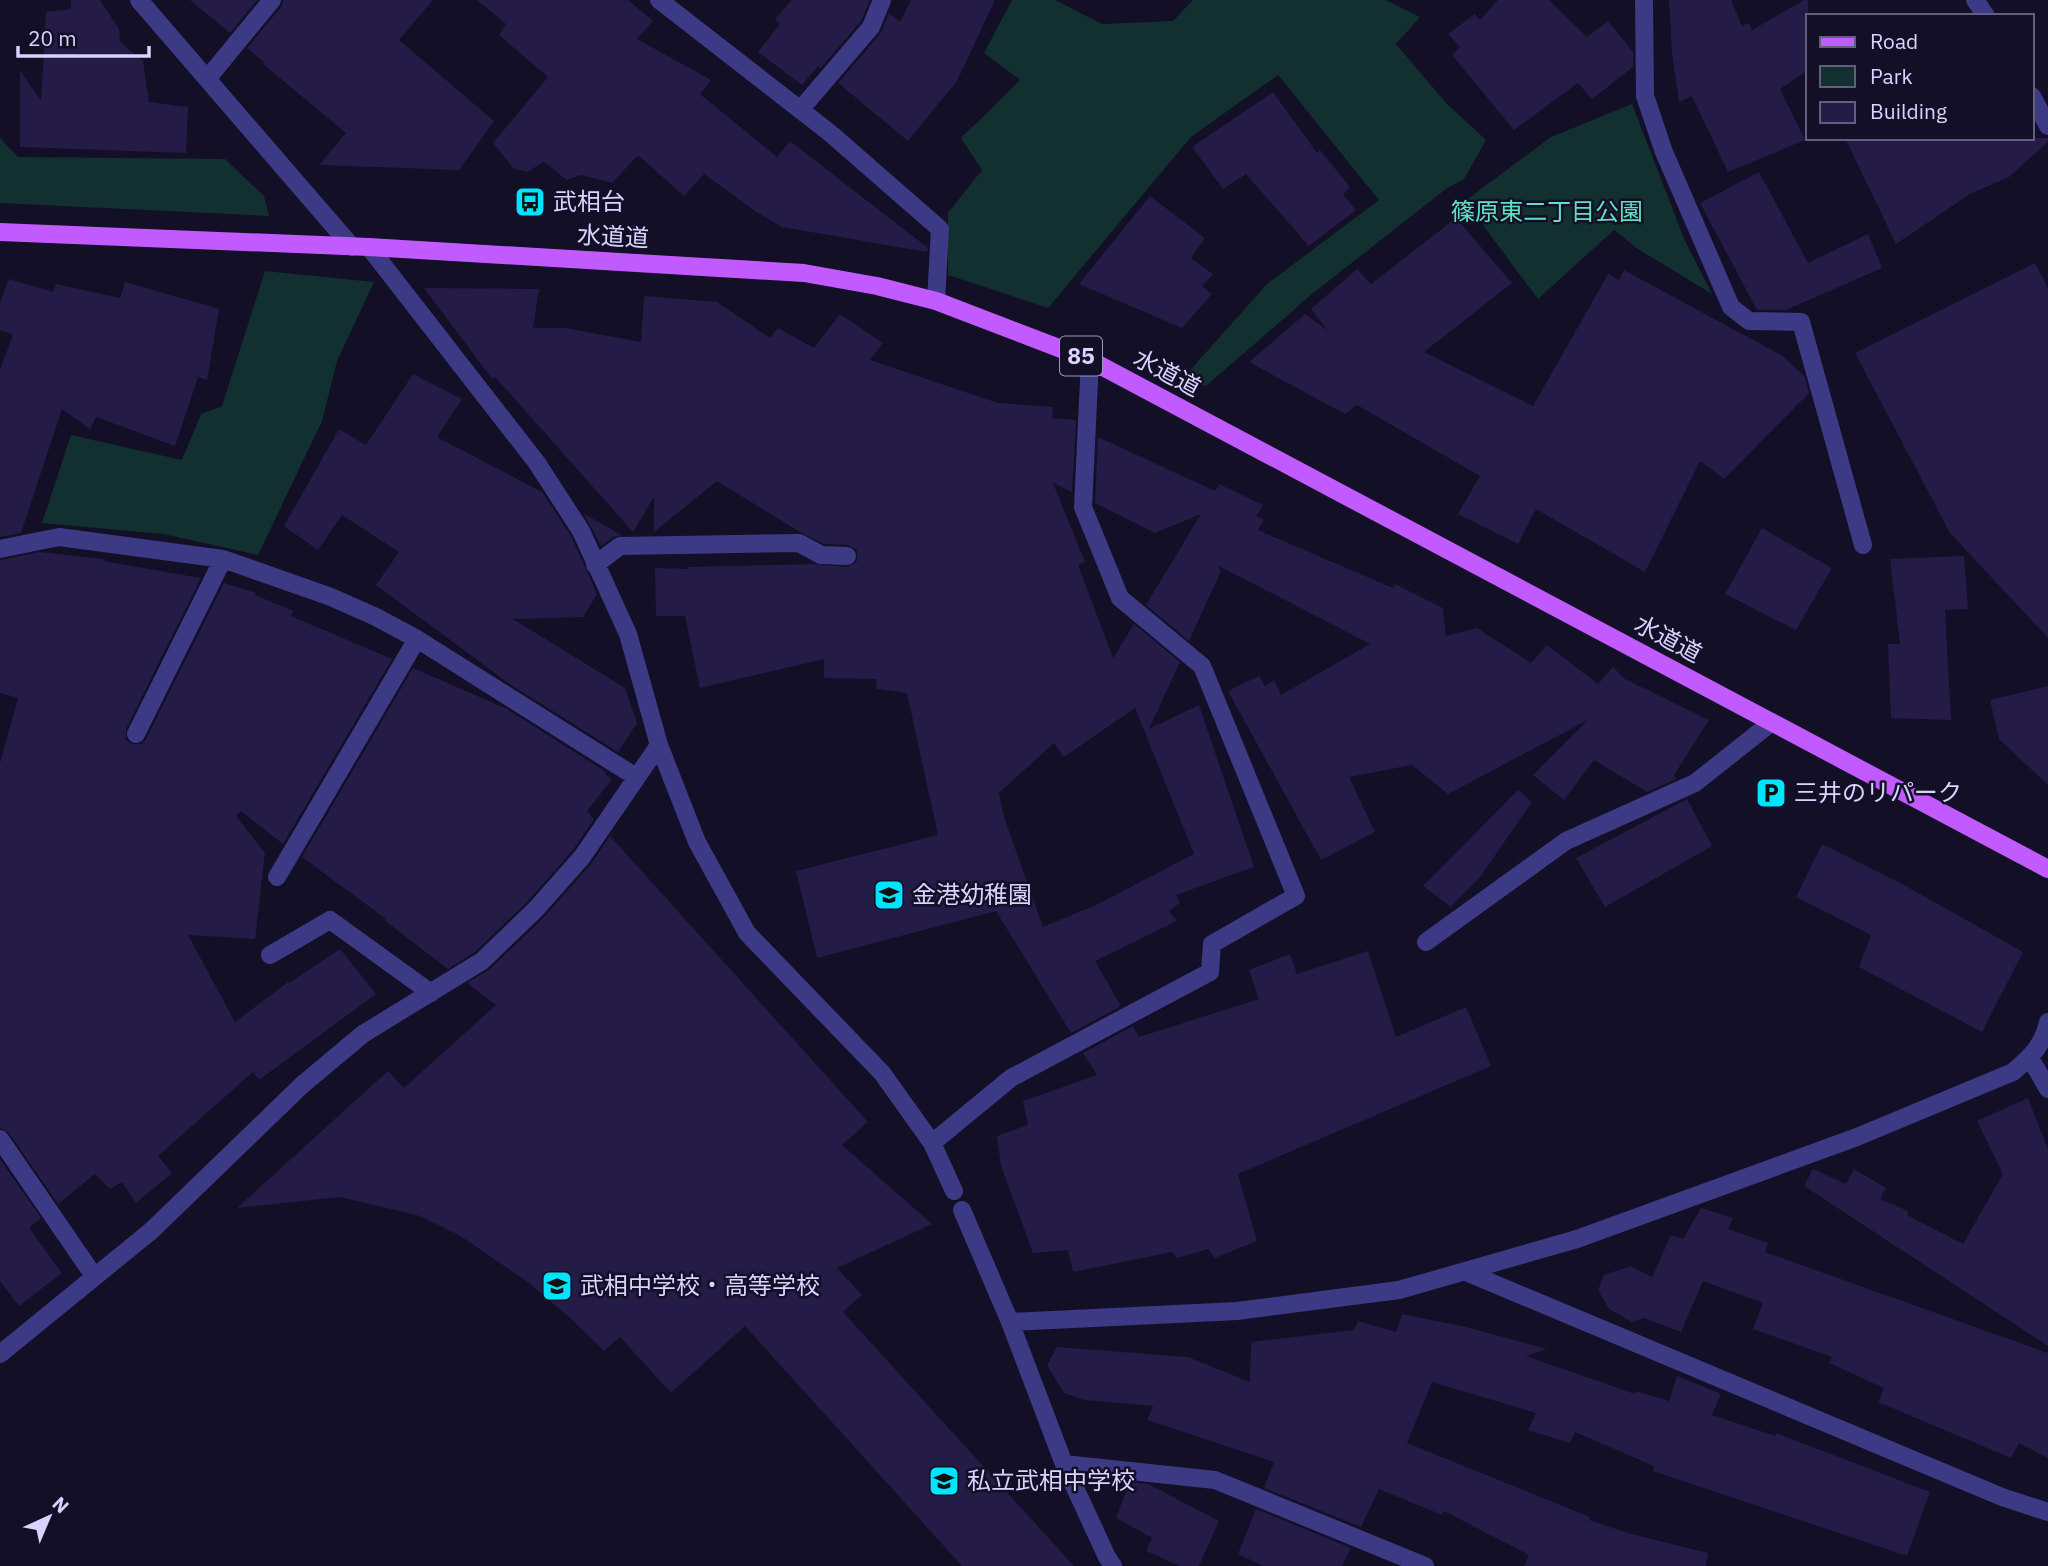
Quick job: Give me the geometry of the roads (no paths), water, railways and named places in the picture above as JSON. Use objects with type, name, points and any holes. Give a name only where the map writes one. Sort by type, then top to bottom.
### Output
[{"type":"main road","name":"水道道","points":[[0,232],[361,247],[804,272],[936,301],[1090,360],[2048,869]]},
{"type":"street","points":[[139,0],[207,79],[361,247],[537,463],[581,531],[628,634],[659,745],[697,842],[747,933],[882,1073],[932,1143],[954,1191]]},
{"type":"street","points":[[207,79],[272,0]]},
{"type":"street","points":[[659,0],[865,162],[940,229],[936,301]]},
{"type":"street","points":[[800,110],[871,27],[882,0]]},
{"type":"street","points":[[1644,0],[1645,96],[1664,152],[1731,307],[1749,321],[1801,322],[1863,545]]},
{"type":"street","points":[[2034,100],[2048,126]]},
{"type":"street","points":[[932,1143],[1011,1079],[1210,972],[1212,944],[1296,896],[1202,666],[1120,598],[1083,507],[1090,360]]},
{"type":"street","points":[[0,549],[59,537],[223,559],[331,597],[417,639],[636,777]]},
{"type":"street","points":[[595,565],[620,547],[799,542],[821,555],[846,556]]},
{"type":"street","points":[[136,734],[223,559]]},
{"type":"street","points":[[277,877],[417,639]]},
{"type":"street","points":[[1426,942],[1566,841],[1695,783],[1772,722]]},
{"type":"street","points":[[0,1354],[151,1231],[303,1085],[363,1034],[482,961],[536,909],[582,857],[659,745]]},
{"type":"street","points":[[270,955],[330,919],[431,993]]},
{"type":"street","points":[[1010,1322],[1237,1311],[1399,1290],[1577,1240],[1857,1137],[2013,1072],[2043,1042],[2048,1022]]},
{"type":"street","points":[[2029,1058],[2048,1088]]},
{"type":"street","points":[[0,1139],[94,1276]]},
{"type":"street","points":[[962,1210],[1010,1322],[1064,1464],[1113,1566]]},
{"type":"street","points":[[1466,1272],[1990,1491],[2048,1512]]},
{"type":"street","points":[[1064,1464],[1215,1480],[1425,1566]]},
{"type":"place","name":"武相台","points":[[530,202]]},
{"type":"place","name":"三井のリパーク","points":[[1771,793]]},
{"type":"place","name":"金港幼稚園","points":[[889,895]]},
{"type":"place","name":"武相中学校・高等学校","points":[[557,1286]]},
{"type":"place","name":"私立武相中学校","points":[[944,1481]]},
{"type":"park label","name":"篠原東二丁目公園","points":[[1547,212]]}]
